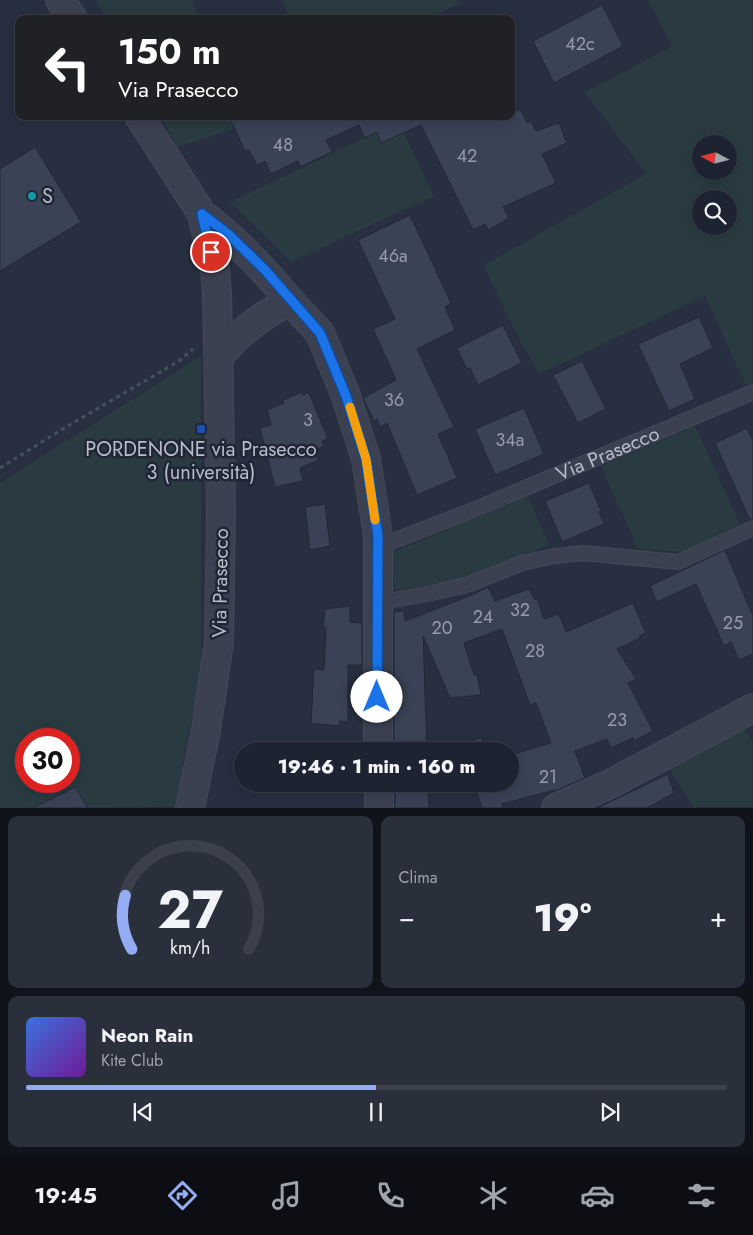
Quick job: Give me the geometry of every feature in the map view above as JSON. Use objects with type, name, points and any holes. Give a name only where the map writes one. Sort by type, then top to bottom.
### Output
[{"type":"street","points":[[60,0],[70,15]]},
{"type":"street","name":"Via Prasecco","points":[[142,120],[202,214],[234,240],[265,270],[290,301],[320,333],[346,396],[366,459],[378,536],[378,742]]},
{"type":"street","name":"Via Prasecco","points":[[190,808],[206,730],[219,642],[221,512],[219,348],[215,270],[202,214]]},
{"type":"street","points":[[219,348],[233,340],[268,312],[290,301]]},
{"type":"street","points":[[556,808],[610,784],[753,708]]},
{"type":"street","points":[[379,792],[379,808]]},
{"type":"lane","name":"Via Prasecco","points":[[378,547],[473,510],[753,392]]},
{"type":"lane","points":[[378,603],[470,584],[522,564],[555,556],[583,553],[678,562],[753,528]]},
{"type":"path","points":[[0,468],[179,361],[196,346],[219,348]]},
{"type":"shaded area","points":[[96,0],[192,0],[198,15],[104,15]]},
{"type":"shaded area","points":[[282,0],[457,0],[459,3],[435,15],[288,15]]},
{"type":"shaded area","points":[[648,0],[753,0],[753,383],[746,385],[705,296],[539,374],[510,321],[484,265],[646,174],[585,92],[672,47]]},
{"type":"shaded area","points":[[162,120],[240,120],[243,126],[177,147]]},
{"type":"shaded area","points":[[398,122],[434,196],[291,262],[230,202]]},
{"type":"shaded area","points":[[201,356],[201,669],[175,807],[0,808],[0,483]]},
{"type":"shaded area","points":[[695,426],[740,524],[683,552],[638,549],[601,466]]},
{"type":"shaded area","points":[[528,496],[549,545],[456,583],[394,590],[391,553]]},
{"type":"shaded area","points":[[742,726],[753,742],[753,807],[693,807],[668,765]]},
{"type":"building","points":[[602,5],[623,46],[554,83],[533,41]]},
{"type":"building","points":[[520,109],[527,123],[531,121],[536,131],[559,123],[567,143],[542,154],[556,183],[503,207],[509,218],[488,230],[485,224],[473,230],[421,125],[381,143],[377,132],[365,138],[359,125],[326,140],[332,152],[300,167],[298,161],[271,174],[265,161],[257,165],[248,149],[245,151],[231,120],[515,120],[515,111]]},
{"type":"building","name":"S","points":[[35,147],[81,222],[0,271],[0,169]]},
{"type":"building","points":[[410,215],[451,303],[445,307],[455,330],[417,349],[454,427],[438,434],[457,478],[417,495],[387,423],[380,427],[377,419],[374,421],[363,398],[396,380],[373,329],[395,319],[358,240]]},
{"type":"building","points":[[699,317],[713,348],[680,364],[695,399],[669,411],[638,344]]},
{"type":"building","points":[[503,325],[522,363],[478,385],[470,368],[467,370],[457,348]]},
{"type":"building","points":[[582,361],[606,409],[578,423],[553,375]]},
{"type":"building","points":[[302,392],[302,395],[309,393],[328,439],[322,441],[324,446],[315,450],[318,460],[300,468],[303,481],[275,487],[260,428],[271,425],[267,410],[284,403],[283,400]]},
{"type":"building","points":[[524,408],[544,454],[495,475],[475,429]]},
{"type":"building","points":[[747,428],[753,441],[753,519],[750,520],[715,443]]},
{"type":"building","points":[[589,483],[601,511],[599,512],[604,524],[562,542],[545,501]]},
{"type":"building","points":[[325,504],[330,546],[310,550],[305,507]]},
{"type":"building","points":[[725,550],[753,616],[753,654],[739,660],[731,642],[724,646],[696,584],[657,602],[650,586]]},
{"type":"building","points":[[488,587],[495,601],[529,589],[535,600],[537,598],[544,619],[559,614],[566,632],[633,603],[646,633],[639,636],[641,638],[617,649],[636,679],[628,683],[653,731],[634,741],[633,738],[611,748],[607,739],[575,751],[585,778],[555,791],[502,804],[502,808],[482,808],[477,792],[519,792],[519,752],[551,743],[536,703],[530,705],[502,629],[464,643],[474,675],[477,674],[481,695],[450,698],[423,636],[427,742],[394,742],[394,612],[404,611],[405,621]]},
{"type":"building","points":[[350,606],[350,622],[362,623],[362,665],[348,665],[348,722],[340,721],[339,726],[311,723],[314,669],[324,670],[326,627],[323,627],[325,609]]},
{"type":"building","points":[[481,737],[483,742],[472,742]]},
{"type":"building","points":[[668,774],[674,793],[647,808],[597,808]]},
{"type":"building","points":[[395,792],[428,792],[429,808],[395,808]]},
{"type":"building","points":[[63,793],[79,793],[88,808],[33,808]]},
{"type":"slow traffic","points":[[350,407],[366,459],[375,520]]},
{"type":"place","name":"S","points":[[32,196]]},
{"type":"place","name":"PORDENONE via Prasecco 3 (università)","points":[[201,429]]},
{"type":"route","points":[[211,252],[202,214],[228,234],[265,270],[290,301],[320,333],[346,396],[366,459],[378,536],[377,697]]}]
